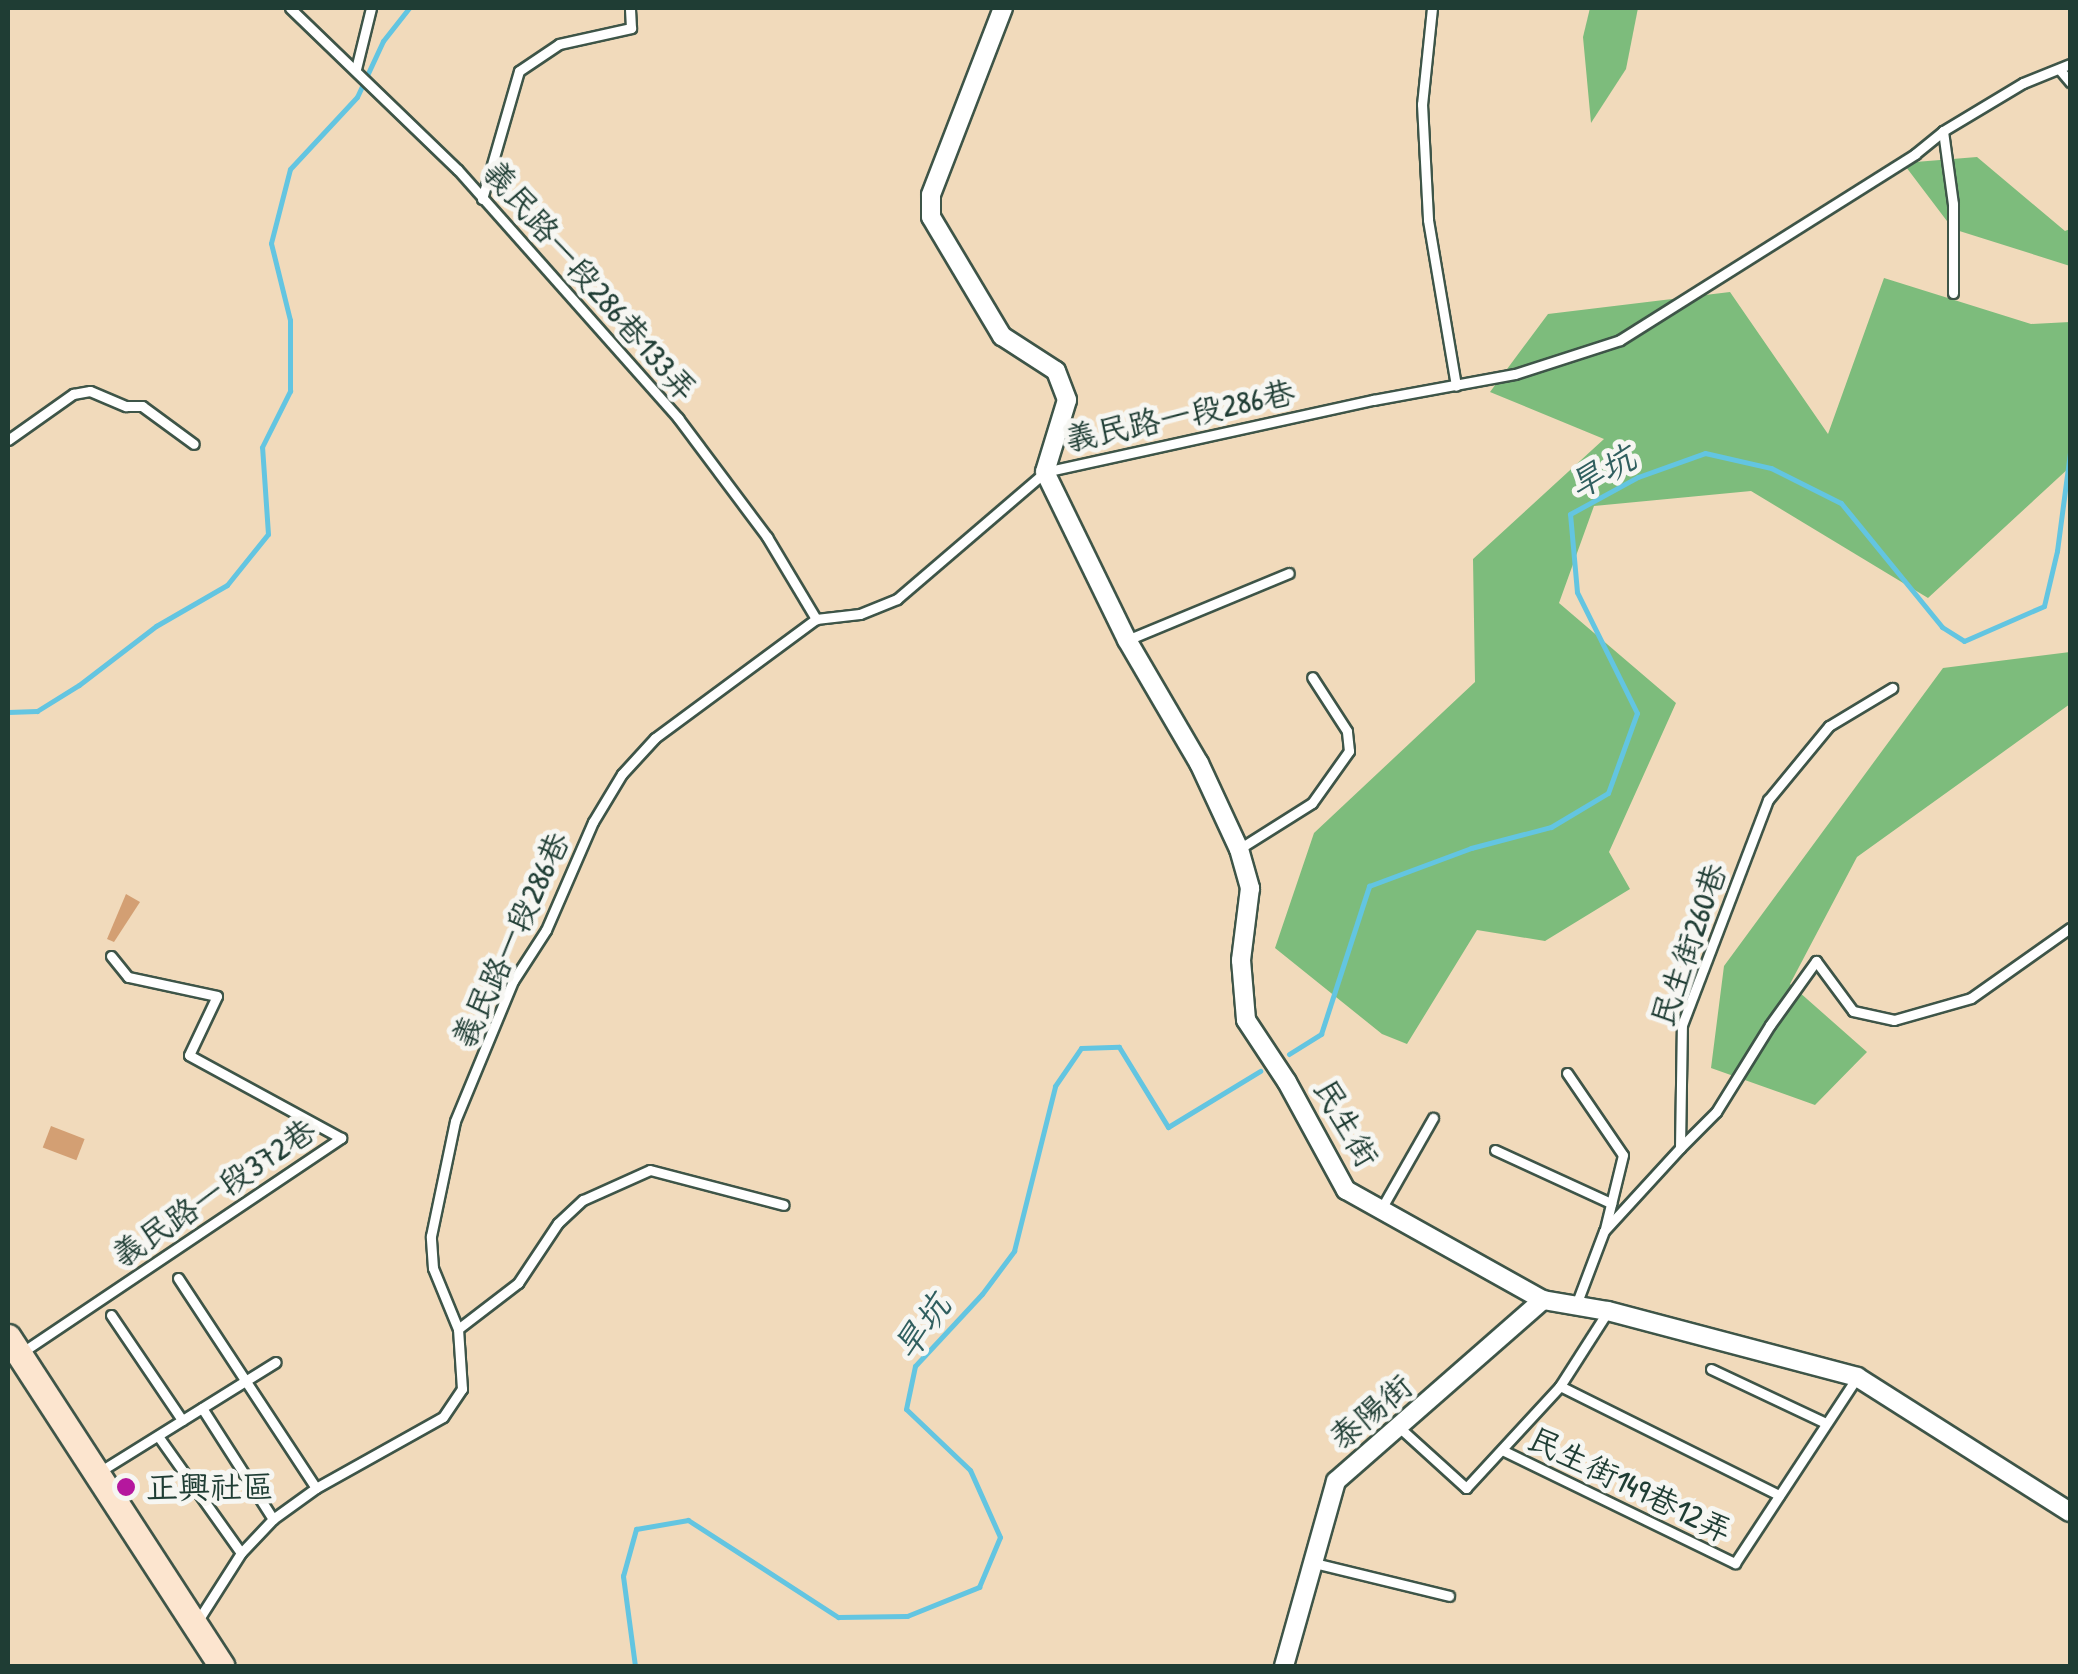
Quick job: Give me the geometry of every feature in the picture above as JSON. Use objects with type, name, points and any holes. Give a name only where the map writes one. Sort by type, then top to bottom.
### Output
[{"type":"street","points":[[1003,8],[931,195],[931,216],[1002,336],[1056,371],[1068,400],[1045,472]]},
{"type":"street","name":"民生街","points":[[1045,472],[1128,640],[1199,763],[1240,849],[1250,888],[1241,960],[1246,1020],[1287,1082],[1346,1190],[1543,1300],[1608,1311],[1857,1377],[2070,1512]]},
{"type":"street","name":"泰陽街","points":[[1284,1666],[1336,1481],[1401,1429],[1543,1300]]},
{"type":"street","points":[[13,1346],[222,1666]]},
{"type":"lane","name":"義民路一段286巷133弄","points":[[290,8],[358,70],[482,199],[678,418],[767,537],[816,620]]},
{"type":"lane","points":[[358,70],[372,8]]},
{"type":"lane","points":[[482,199],[520,71],[559,44],[631,28],[630,8]]},
{"type":"lane","points":[[1432,8],[1422,104],[1428,220],[1456,386]]},
{"type":"lane","name":"義民路一段286巷","points":[[195,1624],[241,1553],[273,1519],[316,1488],[443,1416],[462,1388],[458,1329],[433,1268],[431,1236],[455,1122],[514,981],[546,930],[593,822],[622,774],[656,738],[816,620],[860,614],[897,599],[1045,472],[1515,374],[1620,340],[1915,154],[1943,131],[2023,83],[2070,64]]},
{"type":"lane","points":[[2060,70],[2070,82]]},
{"type":"lane","points":[[1943,131],[1953,204],[1953,292]]},
{"type":"lane","points":[[8,440],[73,394],[90,391],[126,406],[142,406],[194,444]]},
{"type":"lane","points":[[1128,640],[1288,573]]},
{"type":"lane","points":[[1240,849],[1312,804],[1349,751],[1347,731],[1312,677]]},
{"type":"lane","name":"民生街260巷","points":[[1680,1148],[1682,1025],[1768,800],[1829,726],[1892,688]]},
{"type":"lane","points":[[1604,1231],[1716,1112],[1770,1024],[1816,961],[1854,1012],[1894,1020],[1971,998],[2070,928]]},
{"type":"lane","name":"義民路一段372巷","points":[[13,1346],[341,1138],[189,1055],[217,996],[128,977],[111,956]]},
{"type":"lane","points":[[1567,1074],[1623,1155],[1604,1231],[1576,1306]]},
{"type":"lane","points":[[1381,1209],[1433,1118]]},
{"type":"lane","points":[[1495,1150],[1611,1203]]},
{"type":"lane","points":[[458,1329],[518,1283],[558,1223],[583,1200],[650,1170],[784,1205]]},
{"type":"lane","points":[[178,1278],[316,1488]]},
{"type":"lane","points":[[1401,1429],[1466,1488],[1560,1386],[1608,1311]]},
{"type":"lane","points":[[111,1315],[182,1420]]},
{"type":"lane","points":[[97,1474],[276,1362]]},
{"type":"lane","points":[[1711,1369],[1826,1424]]},
{"type":"lane","points":[[1560,1386],[1779,1495],[1857,1377]]},
{"type":"lane","points":[[202,1408],[273,1519]]},
{"type":"lane","points":[[158,1436],[241,1553]]},
{"type":"lane","name":"民生街149巷12弄","points":[[1504,1451],[1735,1563],[1779,1495]]},
{"type":"lane","points":[[1311,1562],[1449,1596]]},
{"type":"green space","points":[[1590,8],[1638,8],[1626,69],[1591,123],[1583,37]]},
{"type":"green space","points":[[1977,157],[2065,231],[2070,229],[2070,266],[1953,229],[1903,163]]},
{"type":"green space","points":[[1884,278],[2031,324],[2070,322],[2070,467],[1928,598],[1751,491],[1594,506],[1559,603],[1676,703],[1609,852],[1630,889],[1545,941],[1477,930],[1407,1044],[1382,1034],[1275,948],[1314,833],[1475,682],[1473,559],[1604,439],[1490,392],[1548,314],[1730,292],[1828,434]]},
{"type":"green space","points":[[2070,652],[2070,704],[1857,857],[1790,984],[1867,1052],[1815,1105],[1711,1068],[1724,966],[1943,668]]},
{"type":"building","points":[[126,894],[140,902],[114,942],[107,939]]},
{"type":"building","points":[[51,1126],[85,1139],[76,1160],[43,1147]]},
{"type":"waterway","points":[[8,712],[37,711],[79,685],[156,626],[227,585],[268,534],[262,447],[290,391],[290,320],[271,243],[290,169],[357,97],[383,41],[409,8]]},
{"type":"waterway","name":"旱坑","points":[[1289,1054],[1321,1034],[1369,886],[1471,848],[1551,827],[1608,793],[1637,713],[1577,592],[1570,514],[1638,477],[1705,453],[1771,468],[1841,503],[1942,627],[1964,641],[2044,606],[2057,551],[2070,452]]},
{"type":"waterway","name":"旱坑","points":[[635,1666],[623,1576],[636,1529],[688,1520],[838,1617],[907,1616],[979,1587],[1000,1537],[970,1470],[906,1409],[915,1366],[982,1294],[1014,1251],[1055,1086],[1081,1048],[1119,1047],[1168,1127],[1260,1071]]},
{"type":"place","name":"正興社區","points":[[126,1487]]}]
